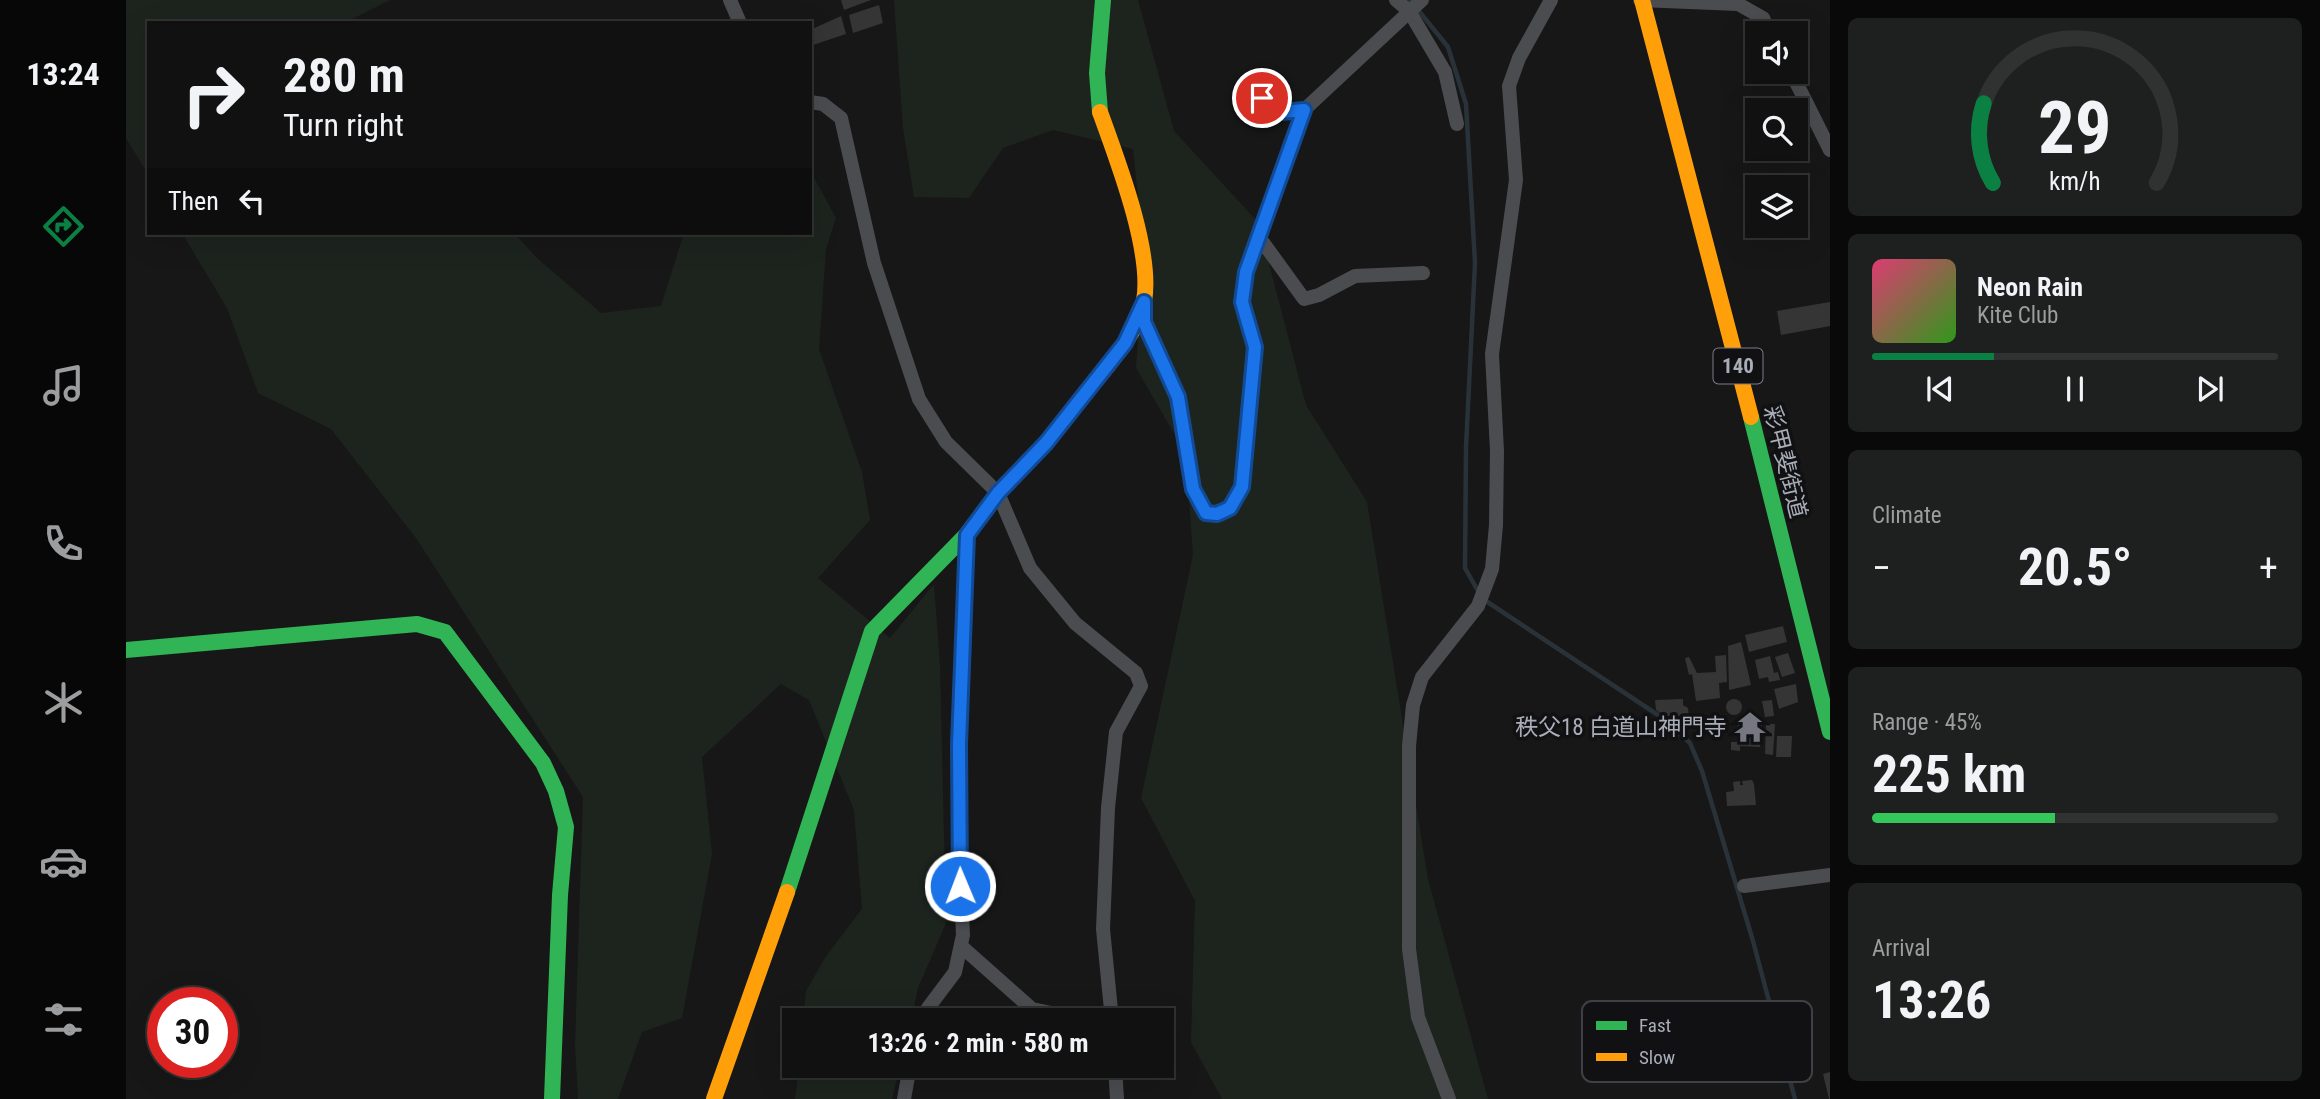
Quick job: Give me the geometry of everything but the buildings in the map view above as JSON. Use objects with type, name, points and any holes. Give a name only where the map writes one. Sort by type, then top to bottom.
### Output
[{"type":"main road","points":[[714,1099],[803,845],[872,631],[967,535],[998,493],[1046,443],[1125,343],[1144,302],[1145,269],[1126,184],[1100,111],[1097,73],[1103,0]]},
{"type":"main road","name":"彩甲斐街道","points":[[1641,0],[1703,228],[1830,732]]},
{"type":"main road","points":[[126,650],[417,624],[446,632],[543,763],[566,827],[560,895],[552,1099]]},
{"type":"street","points":[[730,0],[739,21]]},
{"type":"street","points":[[1396,0],[1409,11],[1445,72],[1457,124]]},
{"type":"street","points":[[1144,302],[1144,322],[1178,397],[1193,489],[1206,513],[1217,514],[1230,508],[1242,487],[1255,347],[1242,302],[1246,272],[1304,110],[1422,0]]},
{"type":"street","points":[[1449,1099],[1418,1017],[1409,949],[1409,746],[1413,705],[1422,677],[1478,606],[1492,569],[1496,525],[1497,452],[1492,354],[1516,180],[1509,86],[1519,58],[1551,0]]},
{"type":"street","points":[[1641,0],[1738,2],[1764,21]]},
{"type":"street","points":[[1255,83],[1270,113],[1304,110]]},
{"type":"street","points":[[1797,84],[1830,150]]},
{"type":"street","points":[[812,102],[823,104],[841,118],[874,262],[919,399],[946,442],[998,493],[1030,568],[1075,623],[1136,673],[1141,686],[1116,733],[1108,808],[1103,929],[1111,1008]]},
{"type":"street","points":[[1259,237],[1304,299],[1320,295],[1355,276],[1423,272]]},
{"type":"street","points":[[928,1008],[955,972],[963,935],[959,744],[967,535]]},
{"type":"street","points":[[1744,886],[1830,875]]},
{"type":"street","points":[[961,946],[1031,1008]]},
{"type":"street","points":[[904,1099],[908,1078]]},
{"type":"street","points":[[1116,1078],[1117,1099]]},
{"type":"shaded area","points":[[126,0],[390,0],[348,21],[147,21],[147,173],[126,138]]},
{"type":"shaded area","points":[[894,0],[1138,0],[1174,131],[1258,222],[1306,405],[1367,502],[1428,879],[1488,1099],[1222,1099],[1191,1042],[1195,901],[1141,798],[1193,555],[1186,454],[1136,368],[1144,253],[1133,149],[1053,130],[1003,148],[969,198],[914,197],[903,128]]},
{"type":"shaded area","points":[[812,174],[836,218],[826,249],[819,349],[862,472],[870,520],[818,578],[890,638],[934,584],[940,666],[946,923],[918,988],[914,1008],[804,1008],[806,991],[826,956],[862,909],[854,810],[809,700],[781,684],[702,757],[712,854],[682,1018],[642,1032],[618,1099],[578,1099],[575,1046],[583,797],[416,538],[331,429],[258,393],[227,308],[183,235],[516,235],[537,258],[601,313],[661,306],[683,235],[812,235]]},
{"type":"shaded area","points":[[798,1078],[897,1078],[892,1099],[795,1099]]},
{"type":"waterway","points":[[1410,0],[1448,47],[1466,104],[1475,263],[1466,447],[1465,568],[1478,591]]},
{"type":"waterway","points":[[1483,599],[1664,719],[1690,743],[1702,771],[1769,1001]]},
{"type":"waterway","points":[[1790,1082],[1795,1099]]},
{"type":"traffic: fast","points":[[1100,112],[1097,73],[1103,0]]},
{"type":"traffic: fast","points":[[787,892],[872,631],[966,535],[998,493],[1046,443],[1083,396]]},
{"type":"traffic: fast","points":[[1751,417],[1830,732]]},
{"type":"traffic: fast","points":[[126,650],[417,624],[445,632],[543,763],[556,791],[566,827],[560,895],[552,1099]]},
{"type":"traffic: slow","points":[[1642,0],[1751,417]]},
{"type":"traffic: slow","points":[[1083,396],[1128,339],[1144,301],[1145,281],[1139,232],[1100,112]]},
{"type":"traffic: slow","points":[[714,1099],[787,892]]},
{"type":"place","name":"秩父18 白道山神門寺","points":[[1750,727]]},
{"type":"route","points":[[960,886],[959,744],[967,535],[998,493],[1046,443],[1125,343],[1144,302],[1144,322],[1178,397],[1193,489],[1206,513],[1217,514],[1230,508],[1242,487],[1255,347],[1242,302],[1246,272],[1304,110],[1270,113],[1262,98]]}]
